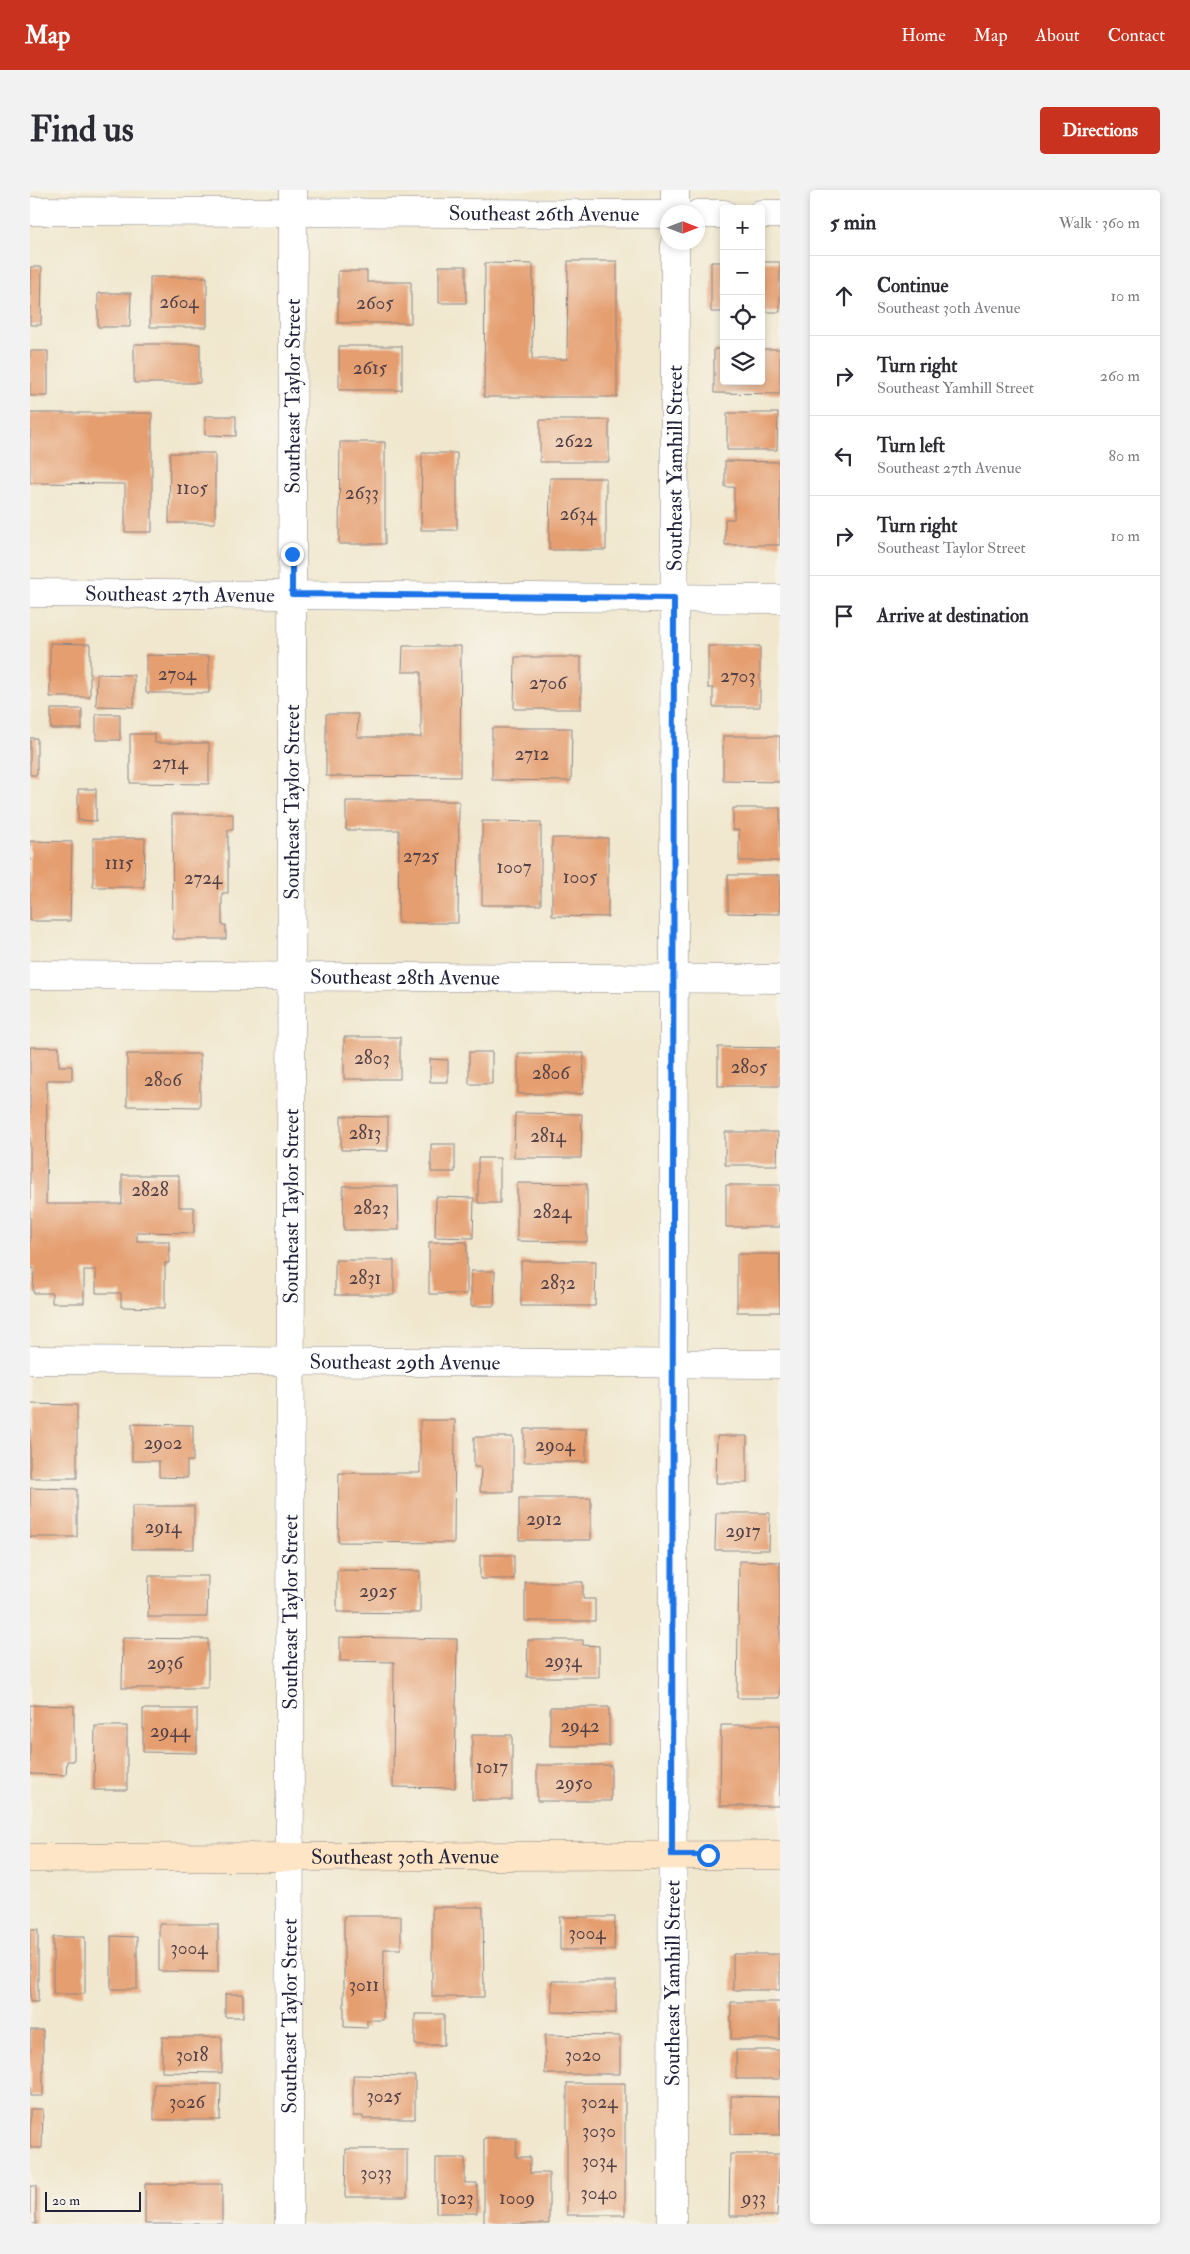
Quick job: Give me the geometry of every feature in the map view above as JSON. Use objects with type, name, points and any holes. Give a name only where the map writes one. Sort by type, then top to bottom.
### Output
[{"type":"street","points":[[675,190],[675,205]]},
{"type":"street","name":"Southeast 26th Avenue","points":[[30,211],[294,201],[660,214]]},
{"type":"street","name":"Southeast Taylor Street","points":[[289,2224],[294,201]]},
{"type":"street","points":[[705,214],[720,214]]},
{"type":"street","points":[[765,214],[780,214]]},
{"type":"street","name":"Southeast Yamhill Street","points":[[672,2224],[675,250]]},
{"type":"street","name":"Southeast 27th Avenue","points":[[30,593],[780,599]]},
{"type":"street","name":"Southeast 28th Avenue","points":[[30,975],[780,979]]},
{"type":"street","name":"Southeast 29th Avenue","points":[[30,1360],[780,1364]]},
{"type":"street","name":"Southeast 30th Avenue","points":[[30,1858],[780,1855]]},
{"type":"building","points":[[568,261],[617,261],[617,397],[484,397],[485,263],[533,264],[532,359],[567,359]]},
{"type":"building","points":[[711,262],[720,262],[720,312],[711,312]]},
{"type":"building","points":[[765,262],[780,262],[780,312],[765,312]]},
{"type":"building","points":[[439,266],[466,266],[466,303],[439,303]]},
{"type":"building","points":[[30,267],[42,267],[41,325],[30,325]]},
{"type":"building","points":[[338,271],[367,271],[367,282],[411,282],[411,323],[338,323]]},
{"type":"building","points":[[150,277],[207,277],[207,327],[150,327]]},
{"type":"building","points":[[98,293],[131,293],[130,327],[98,327]]},
{"type":"building","points":[[134,344],[200,344],[200,383],[134,383]]},
{"type":"building","points":[[339,346],[402,346],[402,390],[339,390]]},
{"type":"building","points":[[714,349],[720,349],[720,385],[765,385],[765,349],[780,349],[780,394],[714,393]]},
{"type":"building","points":[[30,351],[48,351],[48,396],[30,396]]},
{"type":"building","points":[[30,413],[152,413],[152,532],[125,532],[125,484],[30,483]]},
{"type":"building","points":[[727,413],[778,413],[777,450],[727,450]]},
{"type":"building","points":[[205,416],[236,416],[236,436],[205,435]]},
{"type":"building","points":[[540,420],[609,420],[609,462],[540,462]]},
{"type":"building","points":[[340,442],[385,442],[385,544],[339,544]]},
{"type":"building","points":[[170,453],[215,453],[215,523],[169,523]]},
{"type":"building","points":[[422,453],[457,453],[457,530],[421,530]]},
{"type":"building","points":[[725,461],[780,462],[780,545],[725,545],[725,519],[734,519],[734,487],[725,487]]},
{"type":"building","points":[[550,478],[606,478],[606,550],[549,550]]},
{"type":"building","points":[[50,643],[90,644],[90,697],[50,697]]},
{"type":"building","points":[[403,646],[461,646],[460,777],[326,776],[326,714],[358,714],[357,737],[421,737],[421,672],[402,672]]},
{"type":"building","points":[[708,646],[760,646],[760,707],[713,707],[713,688],[708,688]]},
{"type":"building","points":[[146,655],[209,656],[209,693],[146,693]]},
{"type":"building","points":[[515,657],[581,657],[581,709],[514,709]]},
{"type":"building","points":[[97,674],[134,675],[134,707],[96,706]]},
{"type":"building","points":[[51,709],[82,709],[82,729],[51,729]]},
{"type":"building","points":[[96,714],[120,714],[120,740],[96,740]]},
{"type":"building","points":[[492,728],[572,728],[571,781],[492,780]]},
{"type":"building","points":[[130,734],[155,734],[155,743],[209,743],[209,784],[130,783]]},
{"type":"building","points":[[723,736],[780,736],[780,782],[723,781]]},
{"type":"building","points":[[30,738],[37,738],[37,775],[30,775]]},
{"type":"building","points":[[78,789],[96,789],[96,821],[78,820]]},
{"type":"building","points":[[346,801],[459,801],[458,923],[398,923],[399,830],[346,830]]},
{"type":"building","points":[[733,808],[780,808],[780,861],[739,861],[739,830],[733,830]]},
{"type":"building","points":[[172,814],[233,814],[233,830],[228,830],[228,893],[222,893],[222,925],[226,925],[226,939],[173,939]]},
{"type":"building","points":[[482,821],[541,822],[541,905],[482,905]]},
{"type":"building","points":[[93,838],[145,838],[144,887],[93,887]]},
{"type":"building","points":[[552,838],[608,838],[608,917],[552,916]]},
{"type":"building","points":[[30,841],[72,842],[70,921],[30,921]]},
{"type":"building","points":[[728,875],[780,875],[780,914],[728,913]]},
{"type":"building","points":[[344,1037],[400,1037],[400,1079],[344,1079]]},
{"type":"building","points":[[30,1047],[59,1047],[59,1066],[72,1066],[72,1080],[47,1080],[46,1204],[122,1204],[122,1175],[179,1175],[179,1207],[194,1207],[194,1233],[137,1232],[137,1241],[169,1241],[169,1263],[165,1263],[165,1308],[121,1307],[121,1293],[96,1293],[96,1270],[84,1270],[84,1303],[52,1303],[52,1293],[33,1293],[34,1268],[30,1268]]},
{"type":"building","points":[[718,1047],[780,1048],[780,1086],[718,1086]]},
{"type":"building","points":[[469,1052],[492,1052],[492,1084],[469,1084]]},
{"type":"building","points":[[518,1053],[584,1053],[583,1094],[518,1094]]},
{"type":"building","points":[[127,1054],[200,1054],[200,1107],[127,1106]]},
{"type":"building","points":[[430,1059],[448,1060],[448,1082],[430,1082]]},
{"type":"building","points":[[515,1113],[582,1114],[581,1158],[514,1158]]},
{"type":"building","points":[[341,1116],[388,1117],[388,1151],[341,1150]]},
{"type":"building","points":[[725,1132],[778,1132],[777,1165],[725,1165]]},
{"type":"building","points":[[431,1144],[455,1144],[455,1172],[431,1172]]},
{"type":"building","points":[[478,1158],[500,1158],[500,1203],[478,1203]]},
{"type":"building","points":[[517,1183],[587,1184],[587,1242],[517,1241]]},
{"type":"building","points":[[726,1185],[780,1185],[780,1227],[726,1227]]},
{"type":"building","points":[[343,1186],[398,1186],[399,1230],[344,1230]]},
{"type":"building","points":[[436,1197],[474,1198],[473,1238],[435,1237]]},
{"type":"building","points":[[429,1242],[467,1242],[467,1294],[429,1294]]},
{"type":"building","points":[[737,1254],[780,1254],[780,1312],[737,1312]]},
{"type":"building","points":[[335,1260],[394,1260],[394,1295],[335,1295]]},
{"type":"building","points":[[521,1261],[596,1261],[595,1306],[521,1306]]},
{"type":"building","points":[[471,1271],[495,1271],[494,1306],[471,1306]]},
{"type":"building","points":[[30,1404],[77,1405],[77,1478],[30,1478]]},
{"type":"building","points":[[420,1420],[455,1420],[454,1543],[338,1542],[339,1473],[420,1473]]},
{"type":"building","points":[[132,1424],[193,1425],[193,1461],[187,1461],[187,1478],[159,1477],[159,1461],[132,1461]]},
{"type":"building","points":[[524,1429],[586,1429],[586,1462],[524,1462]]},
{"type":"building","points":[[717,1436],[747,1436],[747,1483],[716,1483]]},
{"type":"building","points":[[474,1437],[513,1437],[513,1492],[480,1492],[481,1467],[474,1467]]},
{"type":"building","points":[[30,1488],[77,1489],[77,1537],[30,1537]]},
{"type":"building","points":[[519,1498],[591,1498],[591,1540],[519,1540]]},
{"type":"building","points":[[132,1506],[194,1506],[194,1549],[132,1549]]},
{"type":"building","points":[[716,1513],[770,1513],[769,1550],[715,1550]]},
{"type":"building","points":[[480,1555],[514,1555],[514,1579],[480,1579]]},
{"type":"building","points":[[739,1561],[780,1562],[780,1698],[737,1698]]},
{"type":"building","points":[[337,1570],[420,1571],[420,1613],[337,1612]]},
{"type":"building","points":[[149,1576],[208,1576],[207,1617],[148,1617]]},
{"type":"building","points":[[525,1582],[583,1582],[583,1599],[595,1599],[595,1621],[525,1621]]},
{"type":"building","points":[[340,1637],[457,1639],[455,1788],[393,1787],[394,1662],[340,1661]]},
{"type":"building","points":[[123,1638],[208,1639],[208,1688],[122,1688]]},
{"type":"building","points":[[528,1640],[583,1640],[583,1645],[599,1646],[599,1677],[527,1677]]},
{"type":"building","points":[[30,1705],[74,1706],[74,1761],[67,1761],[66,1775],[30,1774]]},
{"type":"building","points":[[550,1707],[609,1707],[609,1746],[550,1746]]},
{"type":"building","points":[[143,1709],[197,1709],[197,1753],[143,1752]]},
{"type":"building","points":[[721,1725],[780,1725],[780,1806],[720,1806]]},
{"type":"building","points":[[95,1726],[127,1726],[127,1790],[94,1790]]},
{"type":"building","points":[[472,1735],[512,1735],[512,1800],[472,1800]]},
{"type":"building","points":[[537,1765],[611,1765],[611,1801],[537,1801]]},
{"type":"building","points":[[432,1907],[483,1907],[484,1997],[432,1997]]},
{"type":"building","points":[[344,1916],[401,1916],[401,1949],[384,1949],[383,2020],[367,2020],[367,2028],[344,2027]]},
{"type":"building","points":[[560,1917],[615,1917],[614,1950],[560,1950]]},
{"type":"building","points":[[159,1924],[218,1924],[218,1972],[159,1971]]},
{"type":"building","points":[[30,1930],[38,1930],[38,2002],[30,2002]]},
{"type":"building","points":[[111,1936],[137,1937],[137,1989],[111,1989]]},
{"type":"building","points":[[53,1937],[85,1937],[85,1994],[53,1994]]},
{"type":"building","points":[[733,1954],[780,1954],[780,1990],[733,1990]]},
{"type":"building","points":[[552,1981],[616,1981],[616,2013],[552,2012]]},
{"type":"building","points":[[225,1994],[243,1994],[243,2017],[225,2017]]},
{"type":"building","points":[[731,2002],[780,2002],[780,2039],[731,2039]]},
{"type":"building","points":[[415,2014],[444,2014],[444,2045],[415,2045]]},
{"type":"building","points":[[30,2030],[43,2030],[43,2096],[30,2096]]},
{"type":"building","points":[[545,2035],[620,2036],[620,2074],[545,2074]]},
{"type":"building","points":[[162,2037],[222,2037],[222,2073],[162,2072]]},
{"type":"building","points":[[736,2050],[780,2050],[780,2079],[736,2079]]},
{"type":"building","points":[[353,2075],[415,2076],[415,2119],[363,2119],[363,2116],[353,2116]]},
{"type":"building","points":[[567,2083],[625,2083],[625,2215],[567,2215]]},
{"type":"building","points":[[154,2084],[221,2084],[220,2120],[154,2120]]},
{"type":"building","points":[[731,2096],[780,2097],[780,2135],[731,2134]]},
{"type":"building","points":[[30,2109],[43,2109],[42,2148],[30,2148]]},
{"type":"building","points":[[484,2138],[517,2138],[516,2157],[530,2157],[530,2173],[549,2173],[549,2224],[484,2224]]},
{"type":"building","points":[[346,2149],[407,2149],[407,2197],[345,2197]]},
{"type":"building","points":[[730,2154],[780,2154],[777,2216],[729,2216]]},
{"type":"building","points":[[436,2158],[465,2158],[465,2183],[477,2183],[477,2213],[436,2213]]},
{"type":"building","points":[[145,2184],[222,2184],[222,2224],[145,2224]]},
{"type":"building","points":[[30,2186],[36,2186],[36,2224],[30,2224]]},
{"type":"route","points":[[292,554],[292,594],[674,598],[672,1855],[708,1855]]}]
